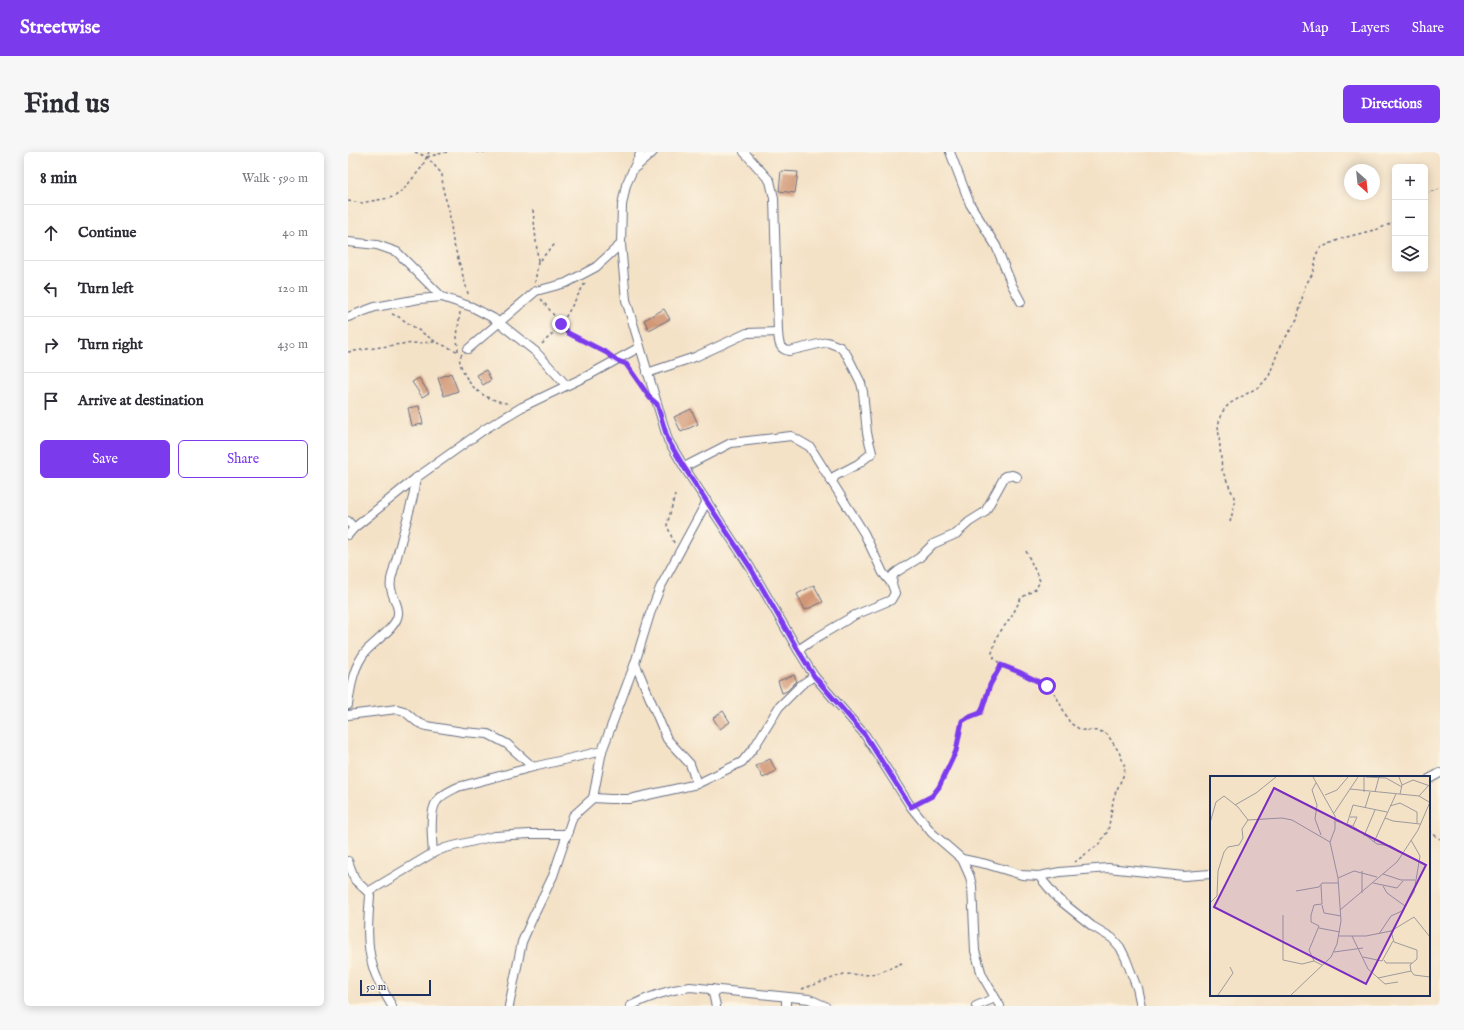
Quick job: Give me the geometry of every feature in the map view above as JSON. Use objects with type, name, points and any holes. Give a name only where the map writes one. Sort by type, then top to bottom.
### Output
[{"type":"street","points":[[641,152],[626,185],[622,205],[621,244],[626,300],[668,440],[684,467],[750,567],[814,676],[865,735],[911,807],[932,833],[962,859],[970,876],[972,886],[975,951],[982,975],[1000,1006]]},
{"type":"street","points":[[632,171],[653,152]]},
{"type":"street","points":[[744,152],[770,181],[774,198],[779,346],[784,350],[790,351],[827,342],[840,347],[847,355],[861,383],[867,433],[872,453],[858,464],[835,476],[832,482]]},
{"type":"street","points":[[950,152],[970,204],[996,246],[1012,286],[1021,302]]},
{"type":"street","points":[[348,242],[377,245],[397,252],[442,297]]},
{"type":"street","points":[[468,349],[536,291],[566,283],[596,268],[621,244]]},
{"type":"street","points":[[348,317],[375,307],[419,299],[442,297],[472,307],[493,318],[536,352],[566,385]]},
{"type":"street","points":[[647,373],[695,357],[747,332],[778,332]]},
{"type":"street","points":[[348,535],[354,528],[416,478],[485,429],[522,407],[589,375],[640,347]]},
{"type":"street","points":[[684,467],[731,443],[792,436],[810,447],[864,533],[883,573],[892,584],[895,592],[891,600],[855,615],[798,650]]},
{"type":"street","points":[[892,584],[893,575],[898,571],[919,558],[933,544],[956,534],[969,522],[984,512],[1005,476],[1012,475],[1017,477]]},
{"type":"street","points":[[348,705],[352,678],[358,664],[366,651],[394,624],[398,615],[397,605],[391,588],[391,579],[413,497],[416,478]]},
{"type":"street","points":[[509,1006],[522,942],[553,876],[573,816],[593,798],[602,751],[635,663],[650,614],[660,588],[707,501]]},
{"type":"street","points":[[348,521],[354,528]]},
{"type":"street","points":[[635,663],[667,738],[690,764],[697,784]]},
{"type":"street","points":[[593,798],[610,800],[630,798],[697,784],[742,762],[755,746],[779,707],[801,685],[814,676]]},
{"type":"street","points":[[348,715],[397,709],[404,711],[417,722],[426,726],[463,732],[488,734],[507,744],[533,766]]},
{"type":"street","points":[[433,853],[432,813],[436,801],[446,793],[458,787],[533,766],[602,751]]},
{"type":"street","points":[[1430,778],[1440,773]]},
{"type":"street","points":[[368,892],[433,853],[460,844],[495,836],[568,834]]},
{"type":"street","points":[[962,859],[986,864],[1022,875],[1038,876],[1060,872],[1108,868],[1184,876],[1210,874]]},
{"type":"street","points":[[348,862],[355,880],[368,892],[370,896],[367,933],[372,967],[392,1006]]},
{"type":"street","points":[[1038,876],[1056,898],[1092,926],[1112,938],[1116,943],[1126,958],[1137,988],[1141,1006]]},
{"type":"street","points":[[630,1006],[652,995],[673,989],[690,987],[788,1000],[809,999],[825,1006]]},
{"type":"street","points":[[712,989],[716,1006]]},
{"type":"street","points":[[976,1006],[995,998]]},
{"type":"path","points":[[415,152],[427,157],[442,174],[443,190],[449,210],[453,241],[472,307]]},
{"type":"path","points":[[348,201],[361,203],[394,197],[404,189],[422,167],[429,152]]},
{"type":"path","points":[[427,157],[447,152]]},
{"type":"path","points":[[476,152],[500,152]]},
{"type":"path","points":[[1428,193],[1440,189]]},
{"type":"path","points":[[533,210],[538,262],[535,278],[536,291],[568,333],[626,364],[646,393]]},
{"type":"path","points":[[1230,522],[1234,507],[1234,497],[1222,470],[1218,425],[1223,411],[1229,404],[1260,386],[1269,376],[1280,346],[1297,320],[1305,286],[1313,273],[1316,253],[1320,248],[1343,238],[1378,229],[1392,223]]},
{"type":"path","points":[[538,262],[555,244]]},
{"type":"path","points":[[536,352],[561,324],[587,279],[596,268]]},
{"type":"path","points":[[458,351],[457,337],[459,315],[462,304]]},
{"type":"path","points":[[375,307],[399,317],[436,342],[463,353],[460,357],[460,362],[472,386],[480,393],[504,403],[522,407]]},
{"type":"path","points":[[348,352],[401,344],[436,342]]},
{"type":"path","points":[[676,495],[667,525],[677,556]]},
{"type":"path","points":[[1026,551],[1040,581],[1036,589],[1021,598],[1012,616],[997,636],[992,653],[994,658],[1001,665],[1047,686],[1055,694],[1070,723],[1082,730],[1100,731],[1107,734],[1119,752],[1125,767],[1124,774],[1114,796],[1108,831],[1098,845],[1060,872]]},
{"type":"path","points":[[911,807],[932,796],[939,787],[956,751],[962,721],[980,713],[990,685],[1001,665]]},
{"type":"path","points":[[1430,832],[1440,839]]},
{"type":"path","points":[[788,1000],[797,991],[844,974],[865,975],[878,973],[902,963]]},
{"type":"building","points":[[781,171],[798,172],[795,193],[779,191]]},
{"type":"building","points":[[664,309],[670,319],[649,330],[644,320]]},
{"type":"building","points":[[486,370],[491,380],[483,385],[477,375]]},
{"type":"building","points":[[451,373],[458,391],[444,396],[438,378]]},
{"type":"building","points":[[419,378],[429,393],[422,397],[412,382]]},
{"type":"building","points":[[419,406],[423,424],[412,426],[408,408]]},
{"type":"building","points":[[691,409],[698,424],[681,432],[674,417]]},
{"type":"building","points":[[814,585],[823,602],[805,610],[797,594]]},
{"type":"building","points":[[794,675],[797,681],[787,691],[782,693],[778,681]]},
{"type":"building","points":[[723,711],[730,722],[720,729],[713,718]]},
{"type":"building","points":[[770,759],[776,771],[763,778],[756,766]]},
{"type":"route","points":[[561,324],[568,333],[626,364],[650,398],[657,404],[668,440],[684,467],[750,567],[814,676],[865,735],[911,807],[932,796],[939,787],[956,751],[962,721],[980,713],[990,685],[1001,665],[1047,686]]}]
